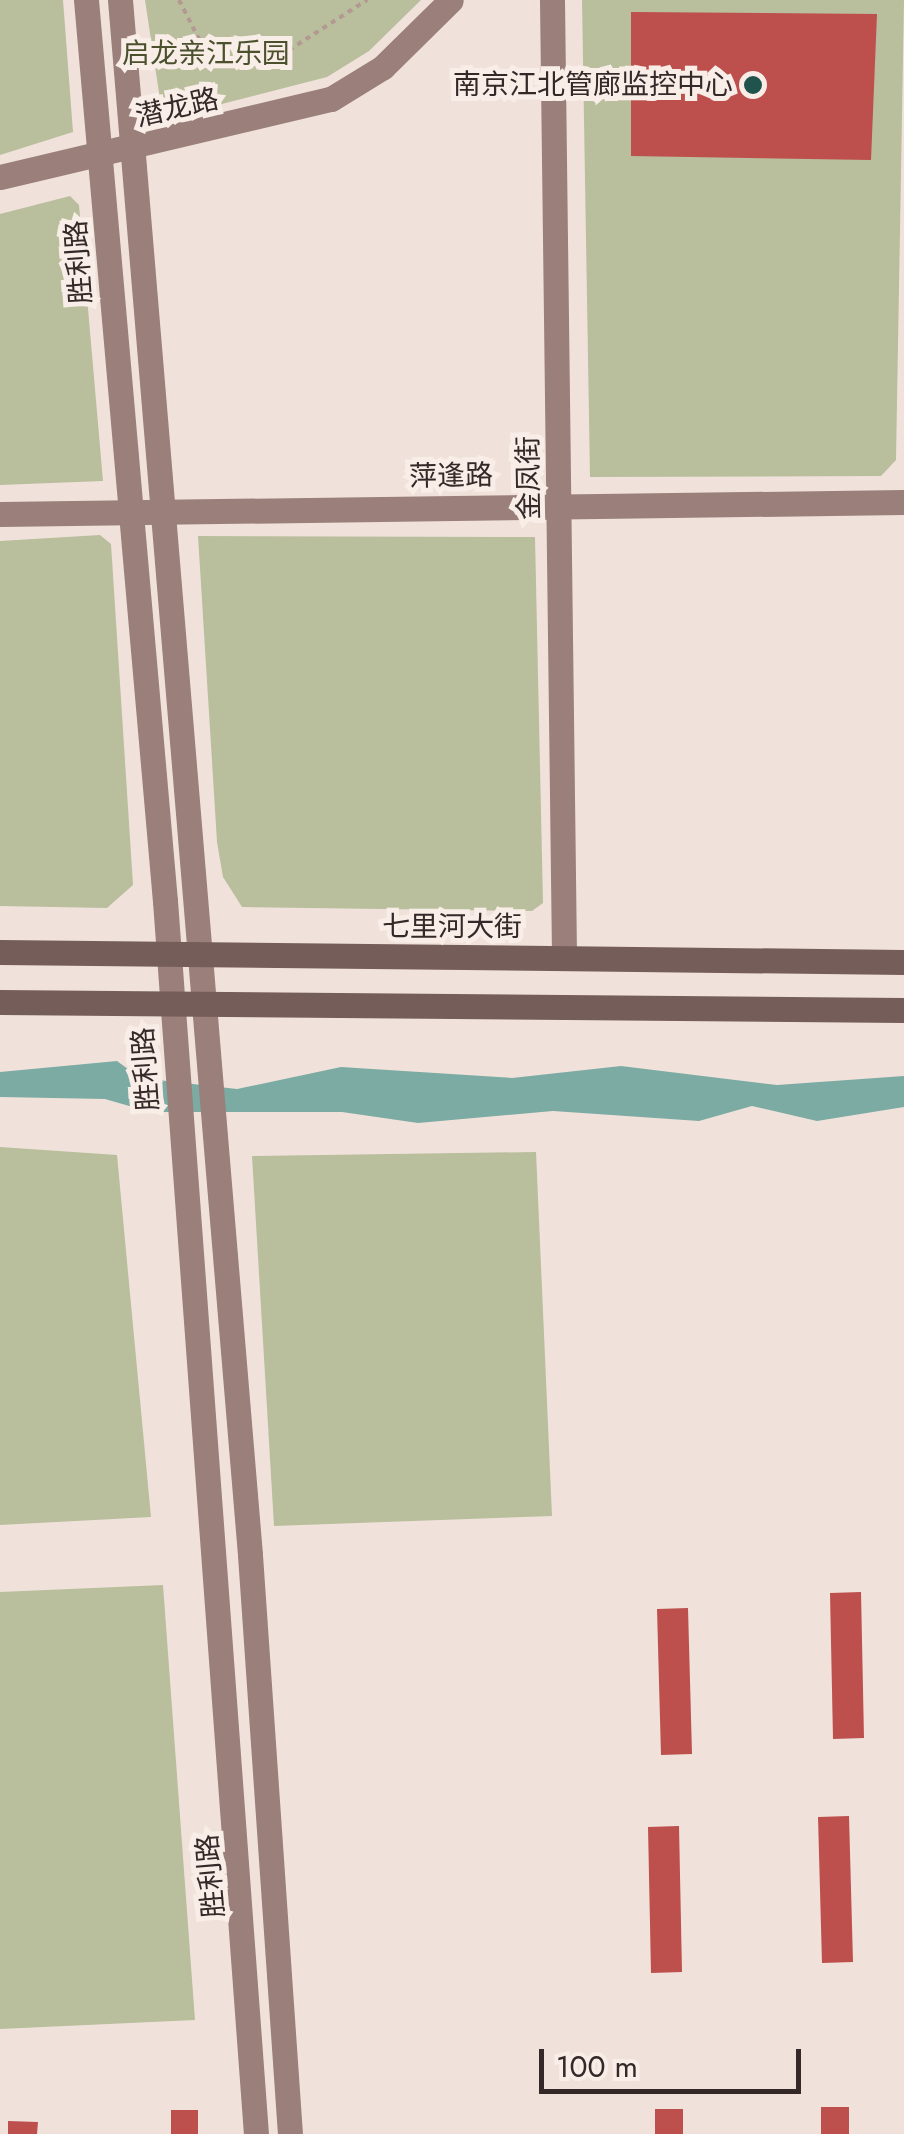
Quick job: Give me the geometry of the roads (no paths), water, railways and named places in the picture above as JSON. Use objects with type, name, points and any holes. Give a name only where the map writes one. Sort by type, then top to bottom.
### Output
[{"type":"main road","name":"七里河大街","points":[[0,952],[904,962]]},
{"type":"main road","points":[[0,1002],[904,1010]]},
{"type":"street","name":"胜利路","points":[[86,0],[172,1004],[256,2134]]},
{"type":"street","points":[[120,0],[199,954],[210,1135],[250,1554],[290,2134]]},
{"type":"street","name":"潜龙路","points":[[0,177],[134,149],[331,99],[383,67],[451,0]]},
{"type":"street","name":"金凤街","points":[[552,0],[564,956]]},
{"type":"street","points":[[92,63],[110,72],[125,58]]},
{"type":"street","points":[[113,310],[128,294],[146,307]]},
{"type":"street","name":"萍逢路","points":[[0,514],[559,503],[904,502]]},
{"type":"street","points":[[152,799],[168,809],[184,797]]},
{"type":"water","points":[[117,1061],[140,1078],[237,1089],[341,1067],[512,1078],[621,1066],[777,1085],[904,1076],[904,1107],[817,1121],[752,1106],[699,1121],[553,1111],[418,1123],[342,1112],[150,1112],[105,1099],[0,1097],[0,1072]]},
{"type":"place","name":"南京江北管廊监控中心","points":[[753,85]]},
{"type":"park label","name":"启龙亲江乐园","points":[[206,54]]}]
